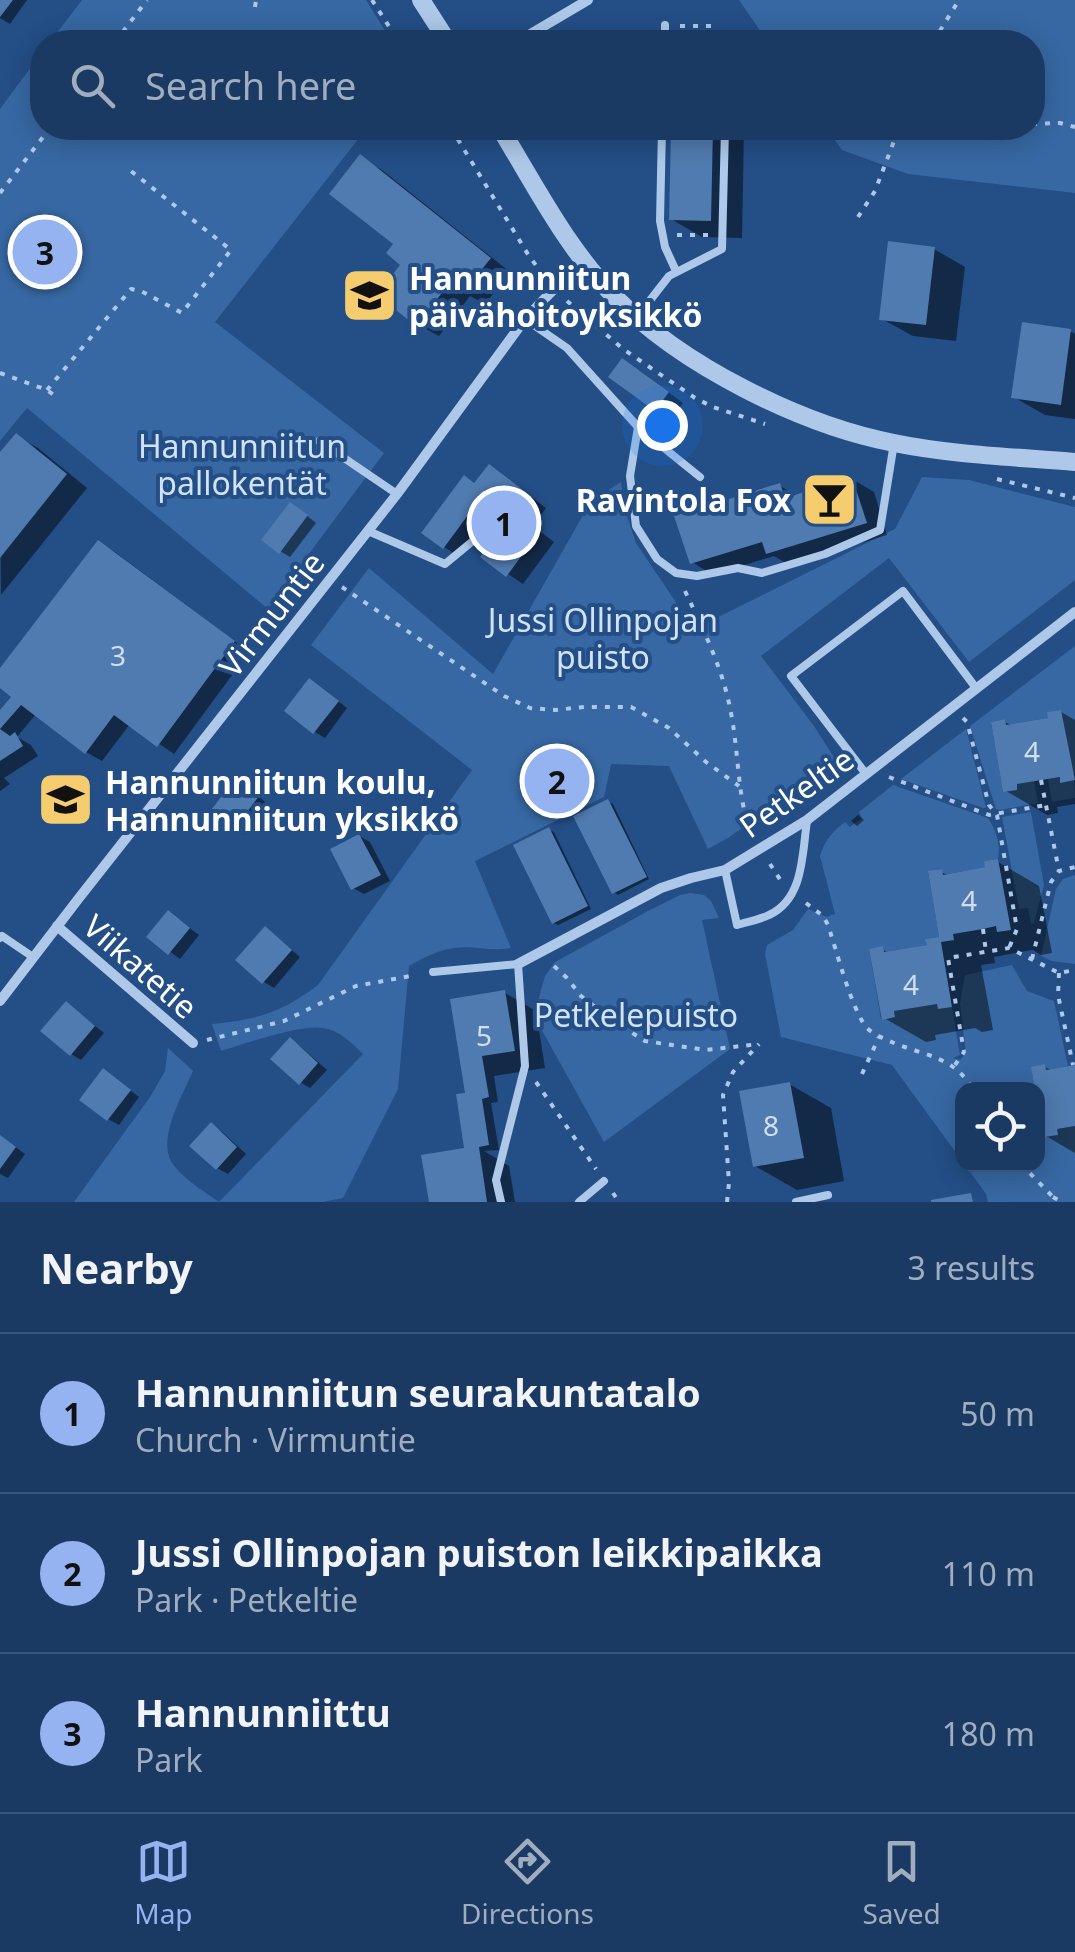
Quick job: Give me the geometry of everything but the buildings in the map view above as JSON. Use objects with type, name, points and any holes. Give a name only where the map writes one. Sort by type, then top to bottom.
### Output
[{"type":"street","points":[[421,0],[440,30]]},
{"type":"street","points":[[537,30],[588,0]]},
{"type":"street","points":[[507,140],[586,264],[615,298],[690,356],[763,398],[808,418],[894,443],[1075,462]]},
{"type":"street","name":"Virmuntie","points":[[0,1001],[397,494],[525,319],[554,288],[586,264]]},
{"type":"street","name":"Petkeltie","points":[[518,964],[662,888],[726,870],[761,850],[807,820],[1075,612]]},
{"type":"street","name":"Viikatetie","points":[[57,926],[193,1044]]},
{"type":"lane","points":[[665,25],[665,30]]},
{"type":"lane","points":[[662,140],[660,221],[676,271]]},
{"type":"lane","points":[[637,318],[669,276],[722,249],[725,140]]},
{"type":"lane","points":[[525,319],[568,348],[638,427],[700,478]]},
{"type":"lane","points":[[638,427],[630,476],[636,526],[657,559],[676,573],[697,576],[738,568],[762,573],[826,554],[880,530],[894,443]]},
{"type":"lane","points":[[318,441],[397,494]]},
{"type":"lane","points":[[368,531],[446,564],[474,540]]},
{"type":"lane","points":[[866,774],[791,676],[903,591],[976,688]]},
{"type":"lane","points":[[726,870],[737,924],[766,916],[791,896],[798,878],[807,820]]},
{"type":"lane","points":[[0,938],[33,958]]},
{"type":"lane","points":[[432,972],[518,964],[525,1066],[496,1180],[501,1202]]},
{"type":"lane","points":[[579,1202],[604,1180]]},
{"type":"lane","points":[[796,1202],[828,1195]]},
{"type":"path","points":[[123,30],[147,0]]},
{"type":"path","points":[[372,0],[391,30]]},
{"type":"path","points":[[940,30],[959,0]]},
{"type":"path","points":[[665,25],[723,26]]},
{"type":"path","points":[[1045,124],[1075,127]]},
{"type":"path","points":[[0,193],[41,140]]},
{"type":"path","points":[[458,140],[535,265]]},
{"type":"path","points":[[858,217],[875,191],[894,140]]},
{"type":"path","points":[[46,390],[131,289],[182,313],[231,250],[131,172]]},
{"type":"path","points":[[662,235],[722,235]]},
{"type":"path","points":[[0,373],[58,398]]},
{"type":"path","points":[[676,573],[715,653],[731,714],[739,786],[750,833],[791,896],[823,916],[860,1018],[868,1030],[954,1066],[968,1082]]},
{"type":"path","points":[[342,587],[504,696],[530,708],[555,710],[632,706],[669,728],[739,786]]},
{"type":"path","points":[[967,722],[989,806],[997,815],[1017,929],[1010,948]]},
{"type":"path","points":[[891,780],[990,815],[1046,805]]},
{"type":"path","points":[[1032,959],[1051,882],[1058,870],[1042,780]]},
{"type":"path","points":[[1058,870],[1075,868]]},
{"type":"path","points":[[982,928],[986,952]]},
{"type":"path","points":[[954,1066],[964,1052],[948,958],[1010,948],[1059,973],[1075,970]]},
{"type":"path","points":[[539,952],[568,978],[581,996],[645,1041],[706,1050],[759,1044],[733,1072],[722,1095],[727,1202]]},
{"type":"path","points":[[193,1044],[284,1021],[356,986],[432,972]]},
{"type":"path","points":[[1059,973],[1058,995],[1073,1065]]},
{"type":"path","points":[[862,1074],[879,1036]]},
{"type":"path","points":[[525,1066],[619,1202]]},
{"type":"path","points":[[1028,1172],[1054,1200],[1062,1202]]},
{"type":"green space","points":[[82,0],[366,0],[385,30],[59,30]]},
{"type":"green space","points":[[739,0],[1075,0],[1075,193],[908,174],[842,150],[835,140],[1045,140],[1045,30],[760,30]]},
{"type":"green space","name":"Hannunniitun pallokentät","points":[[30,68],[30,140],[358,140],[215,322],[384,453],[268,609],[27,408],[0,441],[0,109]]},
{"type":"green space","name":"Jussi Ollinpojan puisto","points":[[922,477],[969,480],[1075,507],[1075,580],[969,662],[889,558],[761,656],[837,762],[728,838],[708,849],[669,766],[611,764],[604,797],[475,861],[511,948],[448,949],[409,966],[398,1089],[343,1198],[323,1202],[219,1202],[363,1054],[350,1041],[323,1028],[272,1035],[221,1051],[212,1024],[268,1013],[318,985],[472,770],[311,645],[369,568],[493,674],[591,501],[621,482],[636,543],[694,629],[895,529]]},
{"type":"green space","points":[[1075,646],[1075,773],[1061,710],[1048,712],[1048,718],[1006,725],[1005,719],[991,722],[1003,792],[1034,781],[1038,803],[996,809],[970,726]]},
{"type":"green space","points":[[966,729],[986,808],[901,779]]},
{"type":"green space","points":[[1060,777],[1061,782],[1074,780],[1075,798],[1052,802],[1048,779]]},
{"type":"green space","points":[[893,785],[988,818],[999,854],[998,859],[985,861],[985,867],[943,875],[941,869],[928,872],[939,937],[926,939],[927,945],[884,952],[882,947],[869,949],[881,1019],[895,1017],[894,1011],[937,1004],[939,1009],[952,1007],[960,1055],[953,1058],[960,1060],[966,1053],[960,1003],[965,975],[1012,965],[1027,991],[1054,1001],[1068,1066],[1046,1070],[1045,1065],[1032,1073],[1034,1082],[955,1082],[955,1151],[892,1065],[781,1037],[765,954],[767,945],[793,930],[808,909],[827,917],[835,914],[820,856],[824,845],[845,822],[850,827],[862,818],[859,812]]},
{"type":"green space","points":[[1031,812],[1044,885],[1031,924],[1028,908],[1019,909],[1002,817]]},
{"type":"green space","points":[[1075,875],[1075,964],[1052,961],[1041,956],[1056,889],[1063,879]]},
{"type":"green space","name":"Petkelepuisto","points":[[690,893],[704,895],[711,901],[719,918],[702,920],[730,1049],[604,1142],[534,1016],[545,976],[555,962],[648,911]]},
{"type":"green space","points":[[168,1048],[193,1071],[170,1128],[171,1161],[187,1179],[219,1202],[74,1202],[150,1097],[165,1071]]},
{"type":"green space","points":[[1075,1126],[1075,1202],[988,1202],[970,1172],[1045,1172],[1045,1137],[1057,1135],[1057,1129]]},
{"type":"place","name":"Hannunniittu","points":[[45,252]]},
{"type":"place","name":"Hannunniitun päivähoitoyksikkö","points":[[370,295]]},
{"type":"place","name":"Ravintola Fox","points":[[830,499]]},
{"type":"place","name":"Hannunniitun seurakuntatalo","points":[[504,523]]},
{"type":"place","name":"Jussi Ollinpojan puiston leikkipaikka","points":[[557,781]]},
{"type":"place","name":"Hannunniitun koulu, Hannunniitun yksikkö","points":[[66,799]]}]
